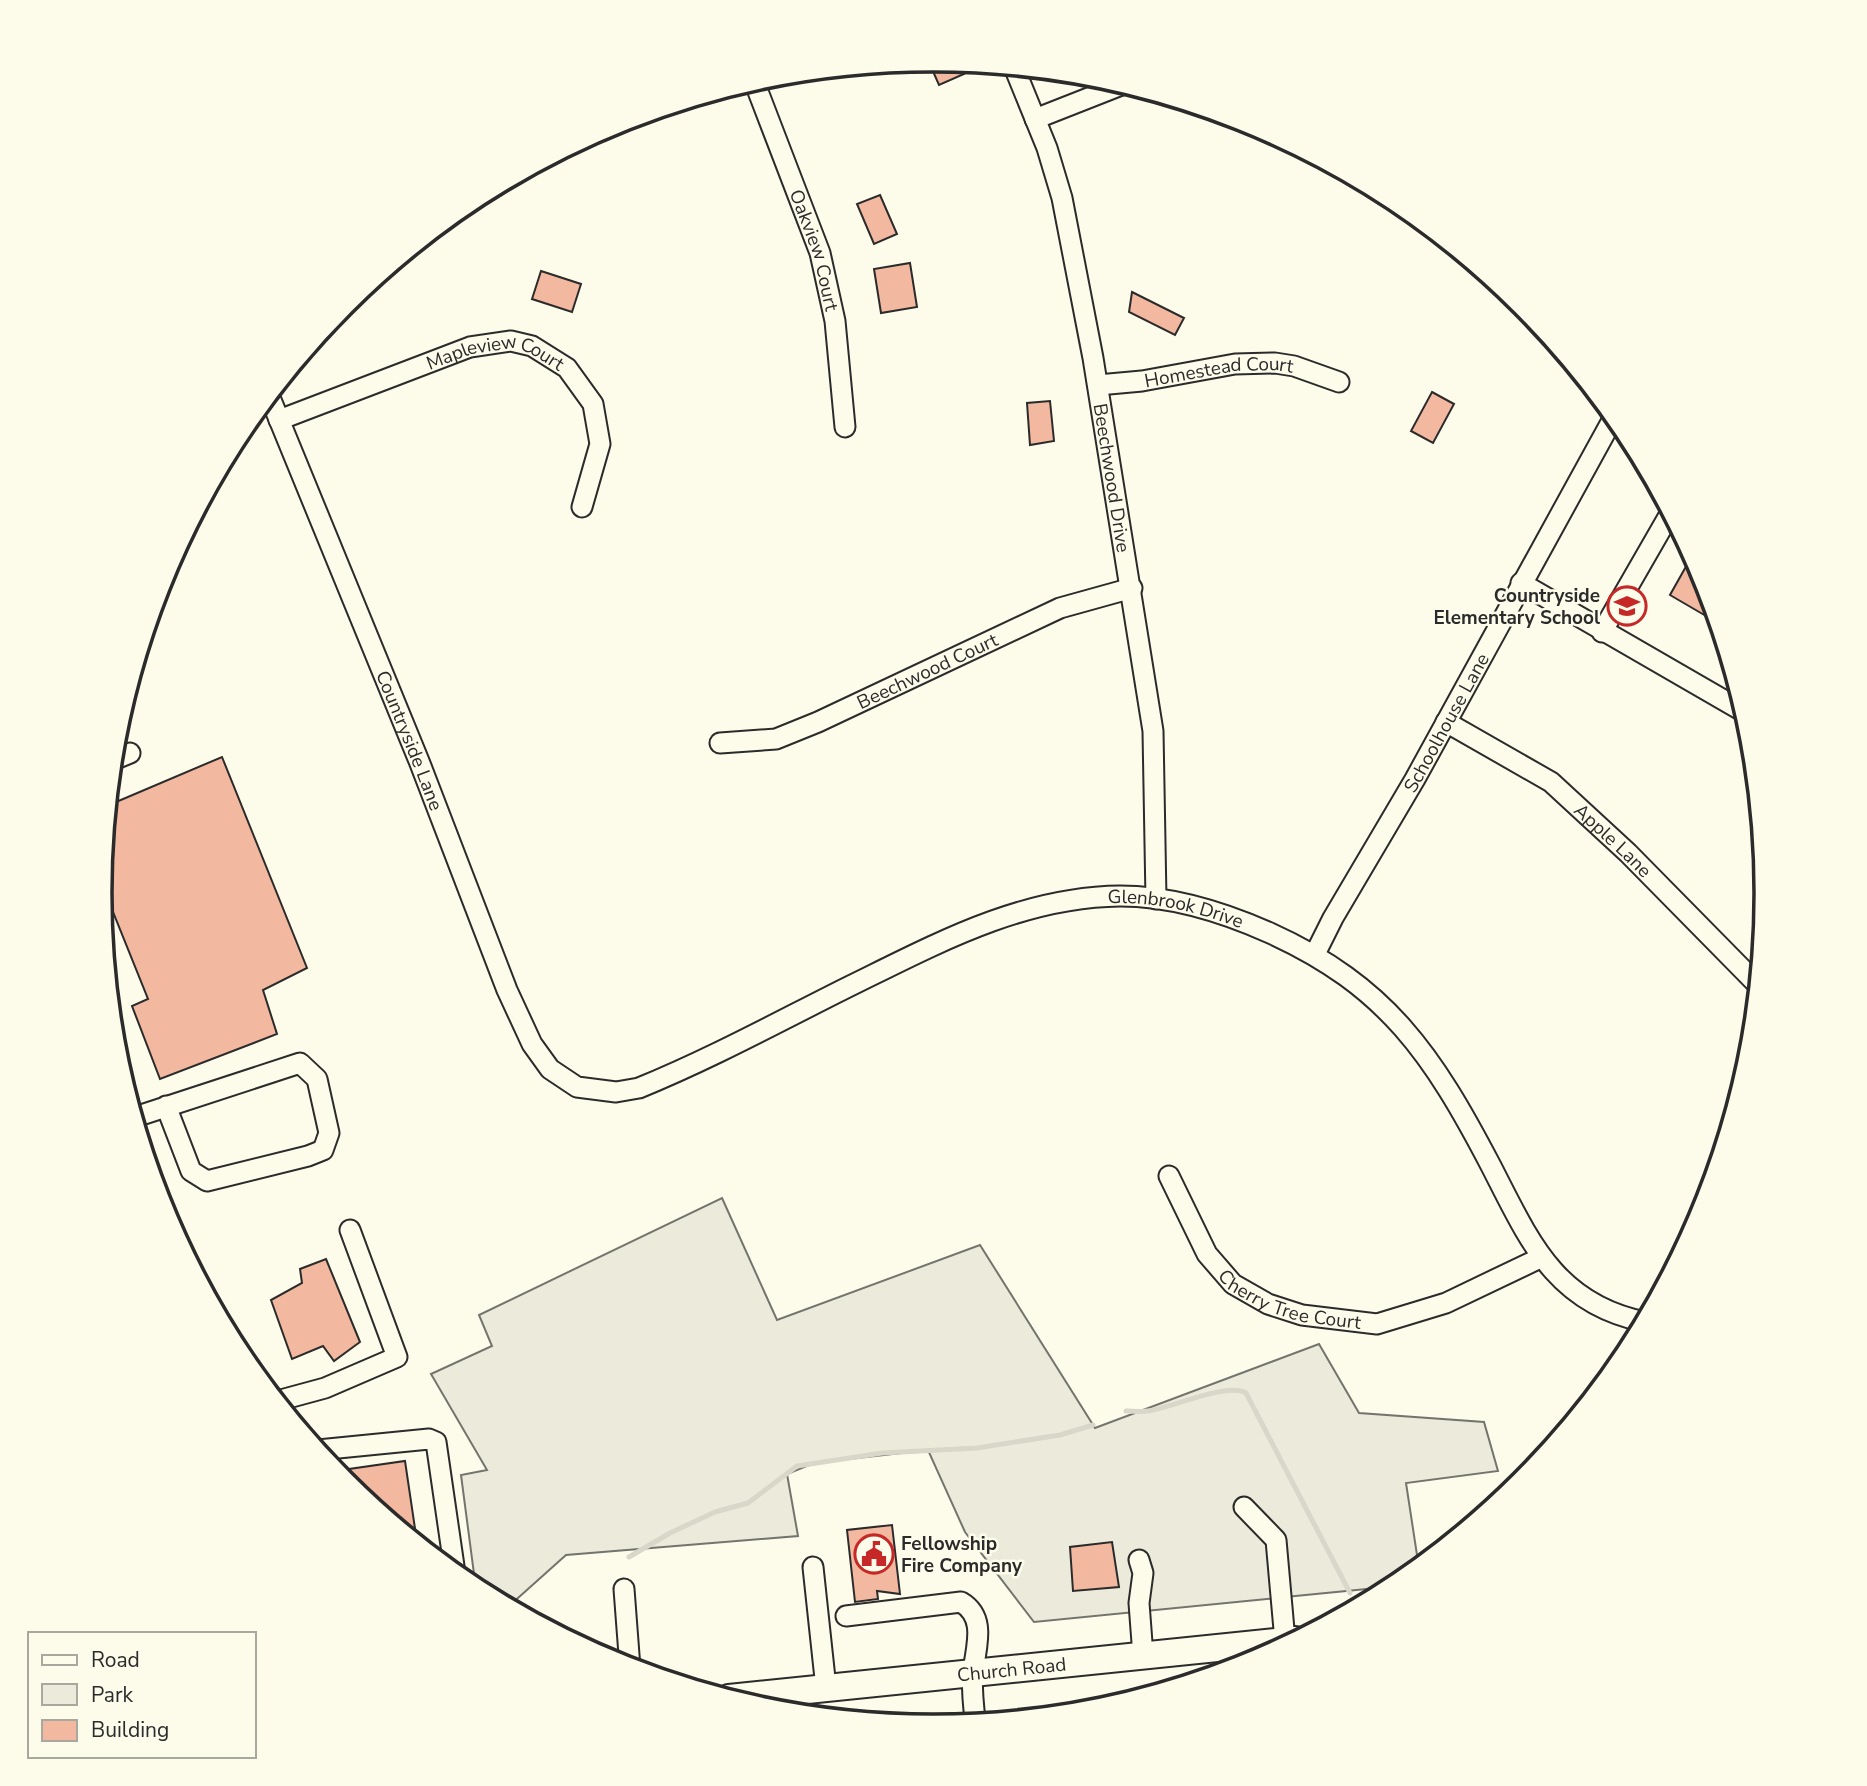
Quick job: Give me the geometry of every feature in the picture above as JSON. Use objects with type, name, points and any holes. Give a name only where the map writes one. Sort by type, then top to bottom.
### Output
[{"type":"main road","name":"Church Road","points":[[759,1695],[1267,1643]]},
{"type":"street","name":"Beechwood Drive","points":[[1018,77],[1062,198],[1098,385],[1153,731],[1156,899]]},
{"type":"street","name":"Oakview Court","points":[[758,91],[820,253],[835,321],[845,427]]},
{"type":"street","points":[[1035,119],[1106,91]]},
{"type":"street","name":"Mapleview Court","points":[[279,419],[470,347],[511,341],[532,346],[567,368],[593,404],[600,444],[582,507]]},
{"type":"street","name":"Homestead Court","points":[[1098,385],[1235,364],[1276,363],[1339,382]]},
{"type":"street","name":"Countryside Lane","points":[[273,405],[423,772],[511,999],[541,1058],[562,1079]]},
{"type":"street","name":"Schoolhouse Lane","points":[[1315,954],[1609,426]]},
{"type":"street","points":[[1602,632],[1666,521]]},
{"type":"street","points":[[1521,583],[1733,706]]},
{"type":"street","name":"Beechwood Court","points":[[720,743],[776,739],[1060,608],[1132,588]]},
{"type":"street","name":"Apple Lane","points":[[1446,722],[1551,782],[1628,853],[1750,977]]},
{"type":"street","name":"Glenbrook Drive","points":[[562,1079],[595,1092],[639,1088],[896,962],[996,918],[1085,899],[1156,899],[1194,906],[1239,920],[1315,954],[1373,995],[1424,1054],[1467,1122],[1541,1258],[1566,1286],[1585,1300],[1605,1311],[1635,1319]]},
{"type":"street","points":[[143,1114],[166,1106],[300,1063],[317,1079],[329,1133],[323,1150],[308,1156],[207,1181],[191,1171],[166,1106]]},
{"type":"street","name":"Cherry Tree Court","points":[[1169,1176],[1207,1254],[1233,1284],[1268,1304],[1302,1315],[1377,1324],[1446,1303],[1541,1258]]},
{"type":"street","points":[[287,1398],[325,1388],[397,1357],[351,1230]]},
{"type":"street","points":[[330,1449],[429,1439],[436,1442],[453,1559]]},
{"type":"street","points":[[1244,1507],[1276,1540],[1289,1634]]},
{"type":"street","points":[[1139,1560],[1143,1573],[1139,1603],[1143,1656]]},
{"type":"street","points":[[813,1567],[825,1688]]},
{"type":"street","points":[[624,1589],[629,1656]]},
{"type":"street","points":[[846,1616],[961,1602],[974,1614],[979,1633],[973,1673],[975,1712]]},
{"type":"green space","points":[[722,1198],[777,1320],[980,1245],[1095,1428],[1319,1344],[1359,1413],[1484,1422],[1498,1471],[1406,1483],[1417,1556],[1369,1589],[1034,1622],[965,1532],[928,1450],[814,1463],[787,1474],[798,1536],[566,1555],[516,1600],[474,1574],[461,1475],[487,1470],[431,1374],[492,1346],[479,1315]]},
{"type":"building","points":[[933,72],[964,73],[964,74],[939,85]]},
{"type":"building","points":[[880,195],[897,234],[874,244],[857,204]]},
{"type":"building","points":[[910,263],[917,307],[881,313],[874,269]]},
{"type":"building","points":[[541,271],[581,284],[572,312],[532,299]]},
{"type":"building","points":[[1132,292],[1184,318],[1175,335],[1129,312]]},
{"type":"building","points":[[1432,392],[1454,404],[1433,443],[1411,431]]},
{"type":"building","points":[[1050,401],[1054,441],[1030,445],[1027,403]]},
{"type":"building","points":[[1686,566],[1706,616],[1670,595]]},
{"type":"building","points":[[222,757],[307,968],[263,990],[277,1034],[160,1079],[132,1006],[148,999],[113,911],[118,801]]},
{"type":"building","points":[[326,1259],[360,1342],[334,1361],[323,1346],[292,1359],[271,1300],[302,1283],[300,1269]]},
{"type":"building","points":[[405,1461],[415,1529],[392,1510],[348,1469]]},
{"type":"building","points":[[892,1525],[900,1594],[877,1591],[878,1599],[855,1602],[847,1530]]},
{"type":"building","points":[[1112,1542],[1119,1587],[1073,1591],[1070,1547]]},
{"type":"waterway","points":[[1126,1411],[1148,1411],[1226,1391],[1246,1393],[1350,1593]]},
{"type":"waterway","points":[[629,1557],[670,1533],[715,1512],[748,1503],[797,1466],[882,1453],[977,1448],[1060,1435],[1093,1425]]},
{"type":"place","name":"Countryside Elementary School","points":[[1627,606]]},
{"type":"place","name":"Fellowship Fire Company","points":[[874,1554]]}]
